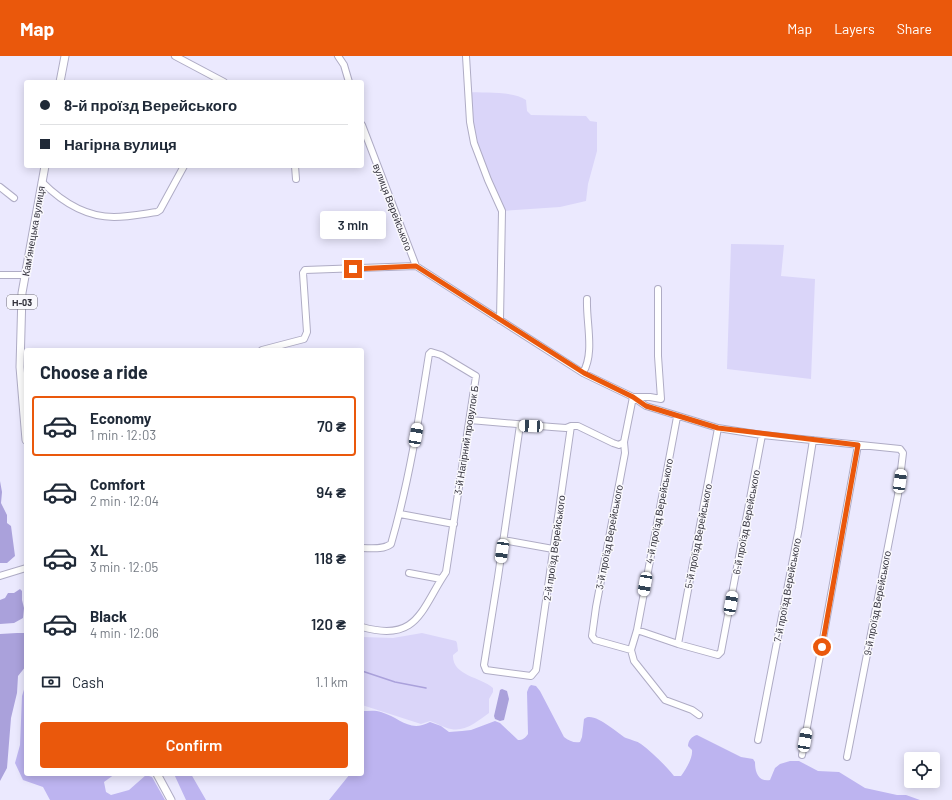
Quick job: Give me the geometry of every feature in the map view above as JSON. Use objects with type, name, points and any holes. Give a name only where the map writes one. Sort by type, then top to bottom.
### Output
[{"type":"main road","points":[[60,80],[65,56]]},
{"type":"main road","name":"Камʼянецька вулиця","points":[[24,395],[20,360],[22,293],[24,275],[45,168]]},
{"type":"main road","points":[[158,776],[171,800]]},
{"type":"street","points":[[175,56],[218,80]]},
{"type":"street","points":[[338,56],[344,65],[348,80]]},
{"type":"street","points":[[466,56],[470,122],[474,143],[496,201],[502,211],[500,320]]},
{"type":"street","name":"вулиця Верейського","points":[[364,131],[416,266]]},
{"type":"street","points":[[42,182],[54,195],[93,214],[112,217],[130,216],[157,212],[160,210],[183,168]]},
{"type":"street","points":[[295,168],[296,179]]},
{"type":"street","points":[[0,187],[14,198]]},
{"type":"street","points":[[270,348],[304,339],[307,332],[303,273],[305,270],[416,266],[584,373],[633,397],[646,406],[677,417],[718,428],[762,435],[858,445],[802,755]]},
{"type":"street","points":[[0,275],[24,275]]},
{"type":"street","points":[[633,397],[650,397],[661,399],[658,356],[658,289]]},
{"type":"street","points":[[584,373],[588,366],[589,357],[586,299]]},
{"type":"street","name":"3-й Нагірний провулок Б","points":[[364,548],[382,548],[391,544],[400,514],[409,472],[429,354],[431,352],[441,355],[476,376],[446,572],[441,578],[426,607],[414,622],[400,630],[382,632],[364,628]]},
{"type":"street","name":"3-й проїзд Верейського","points":[[630,650],[595,640],[592,636],[596,607],[625,453],[624,442],[633,397]]},
{"type":"street","name":"4-й проїзд Верейського","points":[[630,650],[637,630],[677,417]]},
{"type":"street","points":[[470,420],[566,428],[578,426],[613,443],[619,445],[624,442]]},
{"type":"street","points":[[520,425],[503,540],[553,549]]},
{"type":"street","name":"2-й проїзд Верейського","points":[[503,540],[484,665],[486,670],[531,676],[536,670],[571,426]]},
{"type":"street","name":"5-й проїзд Верейського","points":[[678,644],[718,428]]},
{"type":"street","name":"6-й проїзд Верейського","points":[[678,644],[718,655],[721,652],[762,435]]},
{"type":"street","name":"7-й проїзд Верейського","points":[[758,740],[799,528],[813,440]]},
{"type":"street","name":"9-й проїзд Верейського","points":[[848,757],[898,495],[903,453],[900,449],[858,445]]},
{"type":"street","points":[[400,514],[454,524]]},
{"type":"street","points":[[0,576],[24,569]]},
{"type":"street","points":[[409,573],[441,578]]},
{"type":"street","points":[[637,630],[678,644]]},
{"type":"street","points":[[630,650],[634,660],[665,700],[692,710],[699,715]]},
{"type":"shaded area","points":[[468,92],[506,94],[521,97],[526,100],[527,111],[531,115],[586,116],[590,121],[597,122],[597,151],[588,184],[586,201],[560,207],[502,211],[478,157]]},
{"type":"shaded area","points":[[731,244],[784,245],[781,276],[815,279],[811,379],[727,369]]},
{"type":"shaded area","points":[[0,481],[2,492],[1,503],[7,515],[7,523],[11,526],[15,556],[7,563],[0,563]]},
{"type":"shaded area","points":[[20,589],[22,591],[24,608],[23,618],[14,623],[0,624],[0,600],[5,598],[8,593],[14,593]]},
{"type":"shaded area","points":[[24,633],[24,668],[18,676],[17,693],[11,718],[7,768],[0,781],[0,634]]},
{"type":"shaded area","points":[[422,633],[456,641],[458,651],[453,655],[454,662],[457,667],[462,672],[488,684],[493,688],[493,692],[489,699],[489,713],[471,725],[456,730],[446,728],[430,721],[421,724],[364,706],[364,637],[393,638]]},
{"type":"shaded area","points":[[531,685],[536,686],[540,691],[564,737],[568,740],[580,742],[584,719],[593,717],[605,723],[626,738],[641,744],[667,767],[674,776],[681,776],[687,767],[692,753],[692,750],[688,746],[689,742],[697,735],[741,757],[753,759],[758,776],[766,780],[770,780],[775,768],[780,764],[790,761],[799,761],[818,771],[839,772],[865,788],[897,795],[906,795],[920,800],[329,800],[348,776],[364,776],[364,711],[379,711],[405,723],[416,726],[430,722],[441,726],[449,732],[471,730],[495,721],[500,723],[518,740],[520,740],[528,734],[527,692]]},
{"type":"shaded area","points":[[502,689],[507,691],[509,699],[504,720],[500,721],[495,719],[494,716],[500,690]]},
{"type":"shaded area","points":[[24,690],[24,776],[112,776],[104,782],[106,792],[111,795],[129,790],[145,776],[149,776],[152,777],[165,800],[50,800],[43,787],[23,780],[15,763],[20,745],[22,696]]},
{"type":"shaded area","points":[[175,776],[192,776],[206,800],[186,800]]},
{"type":"waterway","points":[[364,672],[395,682],[426,688]]},
{"type":"route","points":[[353,269],[416,266],[584,373],[633,397],[646,406],[677,417],[718,428],[762,435],[858,445],[822,647]]}]
